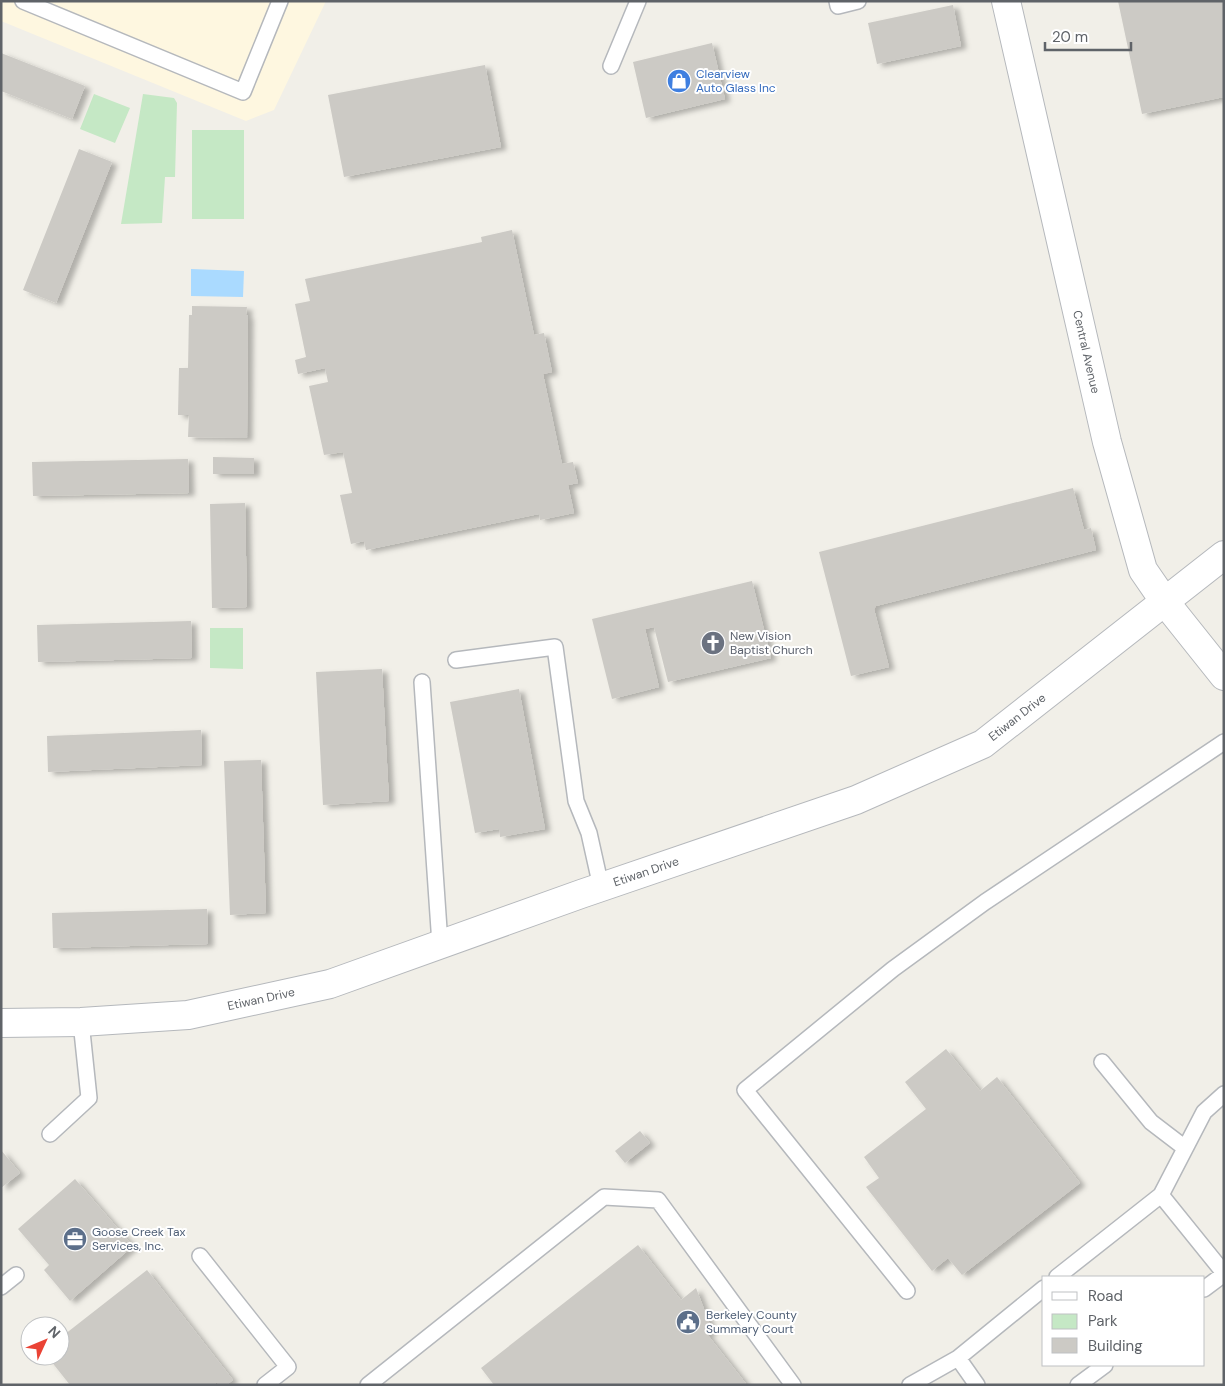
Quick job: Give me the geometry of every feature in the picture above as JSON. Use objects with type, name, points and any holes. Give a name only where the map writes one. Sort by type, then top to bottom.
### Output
[{"type":"street","name":"Central Avenue","points":[[1006,1],[1107,442],[1143,570],[1165,602],[1224,676]]},
{"type":"street","name":"Etiwan Drive","points":[[1,1023],[82,1022],[198,1013],[330,984],[601,887],[856,800],[983,744],[1224,555]]},
{"type":"lane","points":[[23,1],[244,92],[280,1]]},
{"type":"lane","points":[[611,66],[638,1]]},
{"type":"lane","points":[[837,1],[838,6],[858,1]]},
{"type":"lane","points":[[456,660],[555,647],[576,801],[588,833],[601,887]]},
{"type":"lane","points":[[422,682],[440,944]]},
{"type":"lane","points":[[907,1291],[745,1090],[894,969],[985,902],[1224,742]]},
{"type":"lane","points":[[50,1134],[89,1098],[82,1022]]},
{"type":"lane","points":[[1102,1062],[1151,1122],[1185,1148]]},
{"type":"lane","points":[[1058,1276],[1161,1195],[1204,1112],[1224,1094]]},
{"type":"lane","points":[[1161,1195],[1224,1274],[1205,1288]]},
{"type":"lane","points":[[368,1385],[604,1196],[658,1200],[793,1385]]},
{"type":"lane","points":[[200,1256],[288,1366],[265,1385]]},
{"type":"lane","points":[[1,1287],[16,1275]]},
{"type":"lane","points":[[910,1385],[958,1358],[1042,1290]]},
{"type":"lane","points":[[958,1358],[977,1385]]},
{"type":"lane","points":[[1078,1385],[1103,1366]]},
{"type":"shaded area","points":[[1,1],[326,1],[274,110],[246,121],[1,21]]},
{"type":"green space","points":[[94,94],[130,108],[115,143],[80,129]]},
{"type":"green space","points":[[143,94],[174,98],[177,103],[175,177],[165,177],[162,223],[121,224]]},
{"type":"green space","points":[[192,130],[244,130],[244,219],[192,219]]},
{"type":"green space","points":[[210,628],[243,628],[243,669],[210,668]]},
{"type":"water","points":[[191,269],[244,271],[243,297],[191,296]]},
{"type":"building","points":[[1118,1],[1224,1],[1224,97],[1142,114]]},
{"type":"building","points":[[953,5],[961,46],[877,64],[868,23]]},
{"type":"building","points":[[712,43],[725,99],[646,118],[633,62]]},
{"type":"building","points":[[1,53],[85,86],[72,119],[1,91]]},
{"type":"building","points":[[485,65],[501,147],[344,177],[328,95]]},
{"type":"building","points":[[79,149],[112,162],[56,303],[23,290]]},
{"type":"building","points":[[512,230],[534,335],[544,333],[552,372],[543,374],[562,464],[573,462],[578,483],[568,485],[574,513],[540,520],[539,514],[366,550],[364,541],[351,544],[340,495],[352,493],[343,452],[324,455],[309,386],[328,382],[325,368],[298,374],[295,360],[306,357],[295,304],[310,301],[305,279],[482,242],[481,237]]},
{"type":"building","points":[[192,306],[247,307],[247,438],[188,437],[189,415],[178,415],[179,368],[188,368],[189,315],[192,315]]},
{"type":"building","points":[[213,457],[254,458],[254,474],[213,474]]},
{"type":"building","points":[[188,459],[189,493],[33,496],[32,462]]},
{"type":"building","points":[[1073,488],[1084,530],[1091,528],[1096,550],[876,606],[874,609],[889,667],[851,676],[819,552]]},
{"type":"building","points":[[245,503],[247,607],[212,608],[210,504]]},
{"type":"building","name":"New Vision Baptist Church","points":[[752,581],[771,658],[668,682],[654,627],[645,629],[659,687],[612,699],[592,619]]},
{"type":"building","points":[[191,621],[192,658],[38,662],[37,625]]},
{"type":"building","points":[[382,669],[389,801],[323,805],[316,672]]},
{"type":"building","points":[[519,689],[545,829],[500,837],[499,829],[475,833],[450,702]]},
{"type":"building","points":[[201,730],[202,765],[48,772],[47,736]]},
{"type":"building","points":[[261,760],[266,913],[230,915],[224,761]]},
{"type":"building","points":[[207,909],[208,944],[53,948],[52,913]]},
{"type":"building","points":[[946,1049],[980,1091],[997,1077],[1080,1183],[962,1275],[948,1258],[932,1271],[866,1187],[879,1178],[864,1157],[926,1109],[905,1082]]},
{"type":"building","points":[[640,1131],[650,1143],[625,1163],[615,1151]]},
{"type":"building","points":[[1,1150],[20,1173],[1,1188]]},
{"type":"building","points":[[75,1179],[133,1246],[70,1301],[44,1270],[49,1265],[18,1229]]},
{"type":"building","points":[[638,1245],[681,1300],[696,1288],[712,1330],[707,1334],[747,1385],[494,1385],[481,1368]]},
{"type":"building","points":[[147,1270],[233,1380],[226,1385],[219,1385],[217,1382],[214,1385],[70,1385],[55,1366],[70,1366],[70,1330]]},
{"type":"place","name":"Clearview Auto Glass Inc","points":[[679,81]]},
{"type":"place","name":"New Vision Baptist Church","points":[[713,643]]},
{"type":"place","name":"Goose Creek Tax Services, Inc.","points":[[75,1239]]},
{"type":"place","name":"Berkeley County Summary Court","points":[[688,1322]]}]
